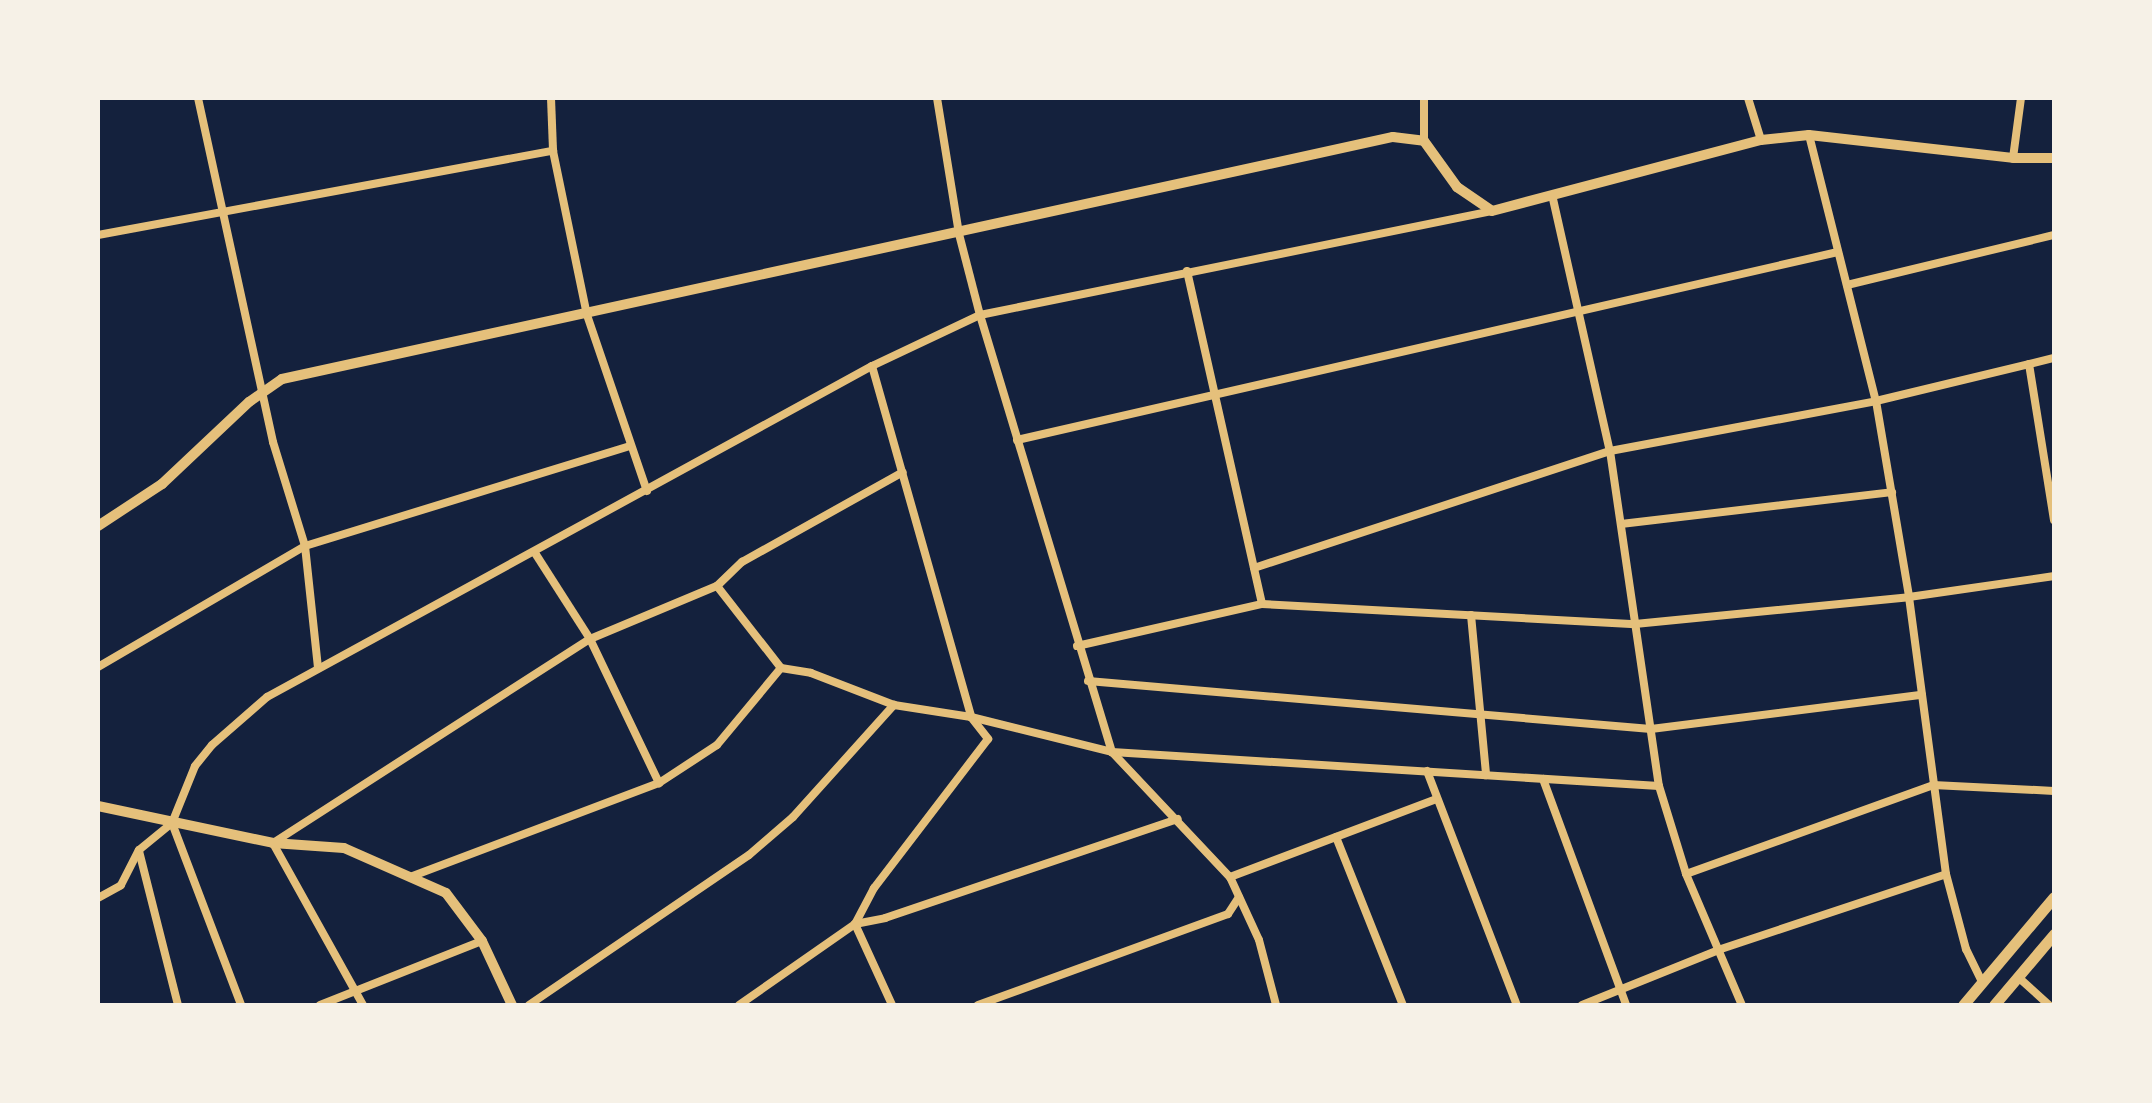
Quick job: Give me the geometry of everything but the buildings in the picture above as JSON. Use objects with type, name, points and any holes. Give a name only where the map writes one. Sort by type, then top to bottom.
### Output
[{"type":"main road","points":[[1963,1005],[2054,897]]},
{"type":"main road","points":[[1994,1005],[2054,934]]},
{"type":"street","points":[[198,98],[265,388],[273,442],[305,546],[318,668]]},
{"type":"street","points":[[557,98],[551,98],[553,151],[587,315],[647,491]]},
{"type":"street","points":[[937,98],[959,234],[980,315],[1077,646],[1112,752],[1230,877],[1259,940],[1276,1005]]},
{"type":"street","points":[[1424,98],[1424,141],[1450,179],[1492,211]]},
{"type":"street","points":[[1748,98],[1761,140]]},
{"type":"street","points":[[2013,158],[2021,98]]},
{"type":"street","points":[[1809,135],[1876,401],[1909,597],[1946,874],[1966,949],[1982,982]]},
{"type":"street","points":[[98,898],[121,885],[139,850],[172,823],[195,766],[212,745],[267,697],[872,366],[980,315],[1553,199],[1761,140],[1809,135],[2013,158],[2054,158]]},
{"type":"street","points":[[98,526],[162,484],[265,388],[305,373],[587,315],[1375,141],[1424,141]]},
{"type":"street","points":[[98,235],[553,151]]},
{"type":"street","points":[[1553,199],[1610,451],[1659,786],[1686,874],[1721,949],[1742,1005]]},
{"type":"street","points":[[1847,285],[2054,235]]},
{"type":"street","points":[[1017,440],[1838,252]]},
{"type":"street","points":[[1187,271],[1262,604]]},
{"type":"street","points":[[1254,568],[1610,451],[1876,401],[2054,358]]},
{"type":"street","points":[[2029,364],[2054,520]]},
{"type":"street","points":[[855,924],[874,888],[988,739],[971,717],[872,366]]},
{"type":"street","points":[[98,667],[305,546],[630,446]]},
{"type":"street","points":[[273,843],[590,639],[717,586],[742,562],[903,472]]},
{"type":"street","points":[[1621,524],[1892,492]]},
{"type":"street","points":[[535,553],[590,639],[659,783]]},
{"type":"street","points":[[1077,646],[1262,604],[1635,624],[1909,597],[2054,576]]},
{"type":"street","points":[[717,586],[781,668],[811,673],[894,705],[971,717],[1112,752],[1659,786]]},
{"type":"street","points":[[1471,615],[1486,775]]},
{"type":"street","points":[[410,877],[659,783],[717,745],[781,668]]},
{"type":"street","points":[[1088,681],[1651,729],[1922,695]]},
{"type":"street","points":[[529,1005],[749,855],[793,817],[894,705]]},
{"type":"street","points":[[1427,771],[1517,1005]]},
{"type":"street","points":[[1543,779],[1626,1005]]},
{"type":"street","points":[[1686,874],[1933,785],[2054,791]]},
{"type":"street","points":[[1230,877],[1436,799]]},
{"type":"street","points":[[98,806],[273,843],[344,848],[446,893],[482,941],[512,1005]]},
{"type":"street","points":[[739,1005],[855,924],[885,918],[1178,819]]},
{"type":"street","points":[[172,823],[241,1005]]},
{"type":"street","points":[[1336,837],[1403,1005]]},
{"type":"street","points":[[273,843],[363,1005]]},
{"type":"street","points":[[139,850],[178,1005]]},
{"type":"street","points":[[1582,1005],[1721,949],[1946,874]]},
{"type":"street","points":[[978,1005],[1228,914],[1239,897]]},
{"type":"street","points":[[855,924],[892,1005]]},
{"type":"street","points":[[320,1005],[482,941]]},
{"type":"street","points":[[2018,977],[2049,1005]]}]
